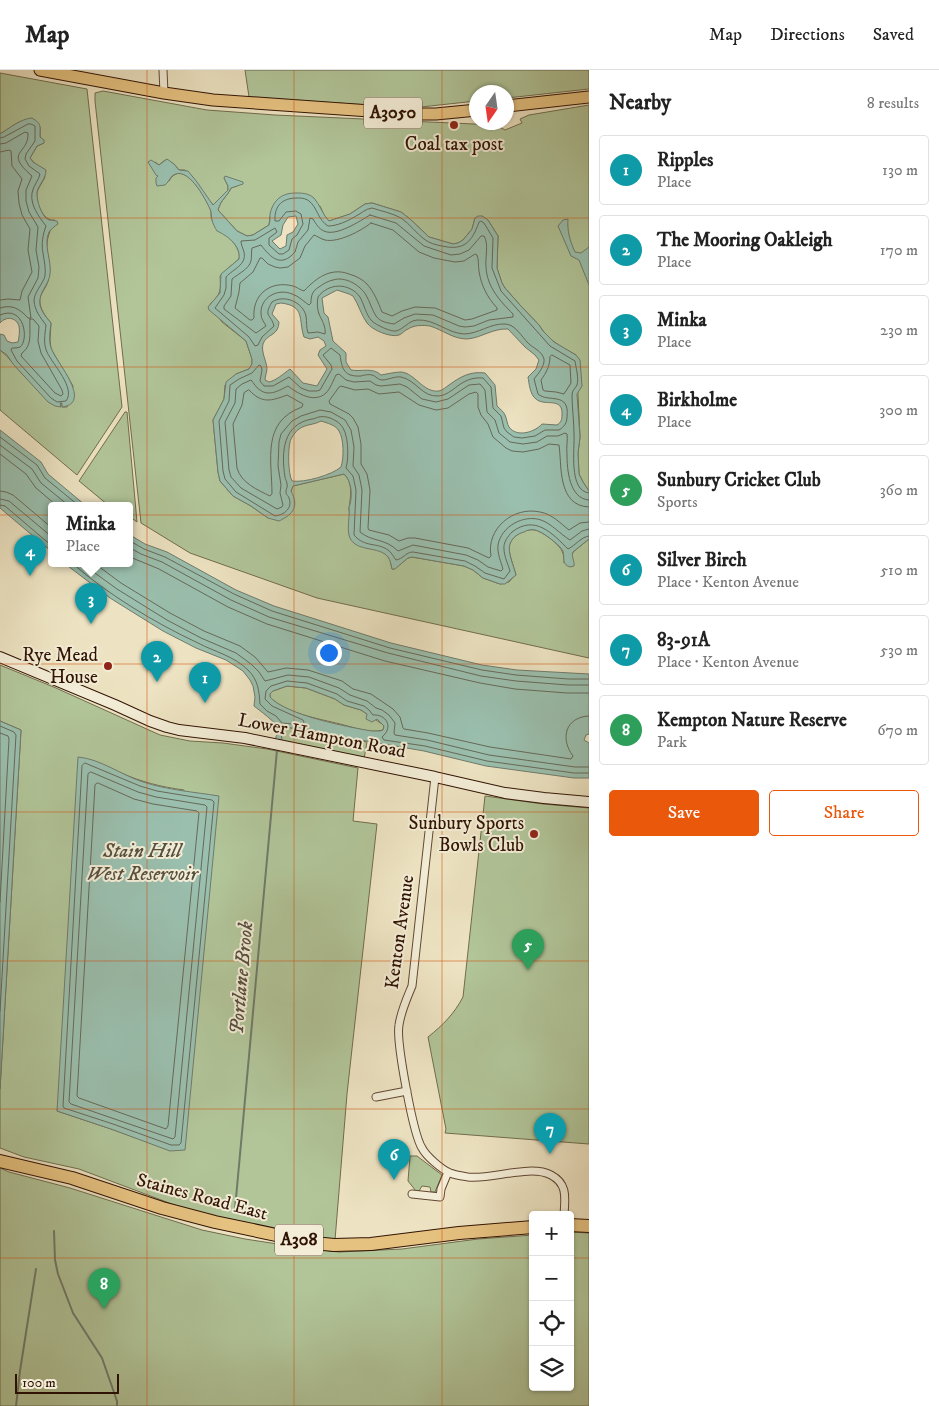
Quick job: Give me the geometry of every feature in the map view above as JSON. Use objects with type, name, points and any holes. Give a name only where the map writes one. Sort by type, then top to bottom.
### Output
[{"type":"highway","name":"Staines Road East","points":[[0,1161],[72,1178],[162,1208],[214,1222],[328,1244],[371,1244],[459,1233],[529,1227]]},
{"type":"highway","points":[[574,1225],[589,1226]]},
{"type":"main road","name":"A3050","points":[[40,70],[213,100],[413,114],[469,111]]},
{"type":"main road","points":[[514,105],[589,96]]},
{"type":"street","points":[[162,70],[164,93]]},
{"type":"street","name":"Lower Hampton Road","points":[[0,657],[100,698],[150,721],[179,730],[232,735],[505,793],[589,802]]},
{"type":"street","name":"Kenton Avenue","points":[[435,777],[412,986],[398,1027],[407,1090],[417,1136],[421,1148],[448,1172],[471,1177],[536,1171],[550,1174],[560,1181],[565,1192],[564,1211]]},
{"type":"street","points":[[376,1097],[407,1090]]},
{"type":"street","points":[[412,1194],[440,1197],[448,1172]]},
{"type":"shaded area","points":[[245,70],[589,70],[589,89],[514,97],[514,85],[469,85],[469,102],[412,108],[249,97]]},
{"type":"shaded area","points":[[0,73],[87,89],[122,407],[77,475],[0,410],[0,350],[24,376],[61,407],[60,403],[62,402],[62,407],[67,407],[73,386],[51,349],[51,323],[40,303],[40,297],[49,276],[47,242],[55,220],[47,218],[39,206],[37,192],[45,177],[30,158],[37,146],[44,143],[40,137],[40,127],[19,122],[0,134]]},
{"type":"shaded area","points":[[103,91],[207,110],[469,124],[469,130],[514,130],[514,126],[522,123],[520,119],[529,115],[589,105],[589,491],[579,474],[578,453],[580,437],[576,355],[551,339],[505,288],[497,268],[498,236],[488,220],[482,216],[475,218],[472,229],[463,240],[453,244],[429,237],[401,212],[372,203],[365,204],[350,214],[329,221],[320,206],[270,216],[269,225],[253,235],[247,236],[237,231],[218,210],[231,188],[237,186],[224,178],[228,190],[213,205],[185,170],[179,170],[174,164],[165,160],[159,165],[155,162],[158,177],[169,181],[180,173],[192,181],[210,208],[212,221],[232,241],[239,254],[239,259],[220,276],[220,292],[210,304],[222,322],[246,341],[252,359],[249,369],[236,374],[225,385],[224,399],[213,420],[220,481],[233,496],[268,518],[291,494],[293,486],[344,474],[350,486],[349,533],[386,554],[392,569],[412,557],[464,566],[483,578],[500,584],[509,582],[516,575],[509,548],[512,540],[518,534],[527,530],[535,530],[542,533],[558,545],[564,556],[564,563],[573,552],[589,539],[589,658],[317,598],[190,553],[141,523],[95,93]]},
{"type":"shaded area","points":[[125,412],[127,412],[137,522],[133,519],[133,502],[104,502],[79,481]]},
{"type":"shaded area","points":[[0,665],[160,735],[190,741],[267,749],[358,768],[353,821],[377,824],[347,1094],[335,1240],[240,1224],[193,1212],[79,1169],[24,1157],[0,1148],[0,1089],[21,730],[0,721]],"holes":[[[121,773],[152,784],[184,790],[170,1150],[57,1111]]]},
{"type":"shaded area","points":[[287,686],[306,688],[335,699],[344,705],[361,710],[382,724],[384,726],[383,730],[362,730],[303,715],[284,707],[276,703],[270,697],[270,694]]},
{"type":"shaded area","points":[[286,727],[367,742],[364,759],[281,741],[281,733]]},
{"type":"shaded area","points":[[485,796],[589,808],[589,1144],[445,1133],[446,1129],[428,1037],[448,1019],[463,997]]},
{"type":"shaded area","points":[[410,1156],[417,1156],[442,1175],[435,1192],[431,1192],[430,1187],[422,1186],[419,1191],[416,1191],[408,1181]]},
{"type":"shaded area","points":[[0,1168],[202,1230],[304,1248],[339,1252],[402,1249],[478,1239],[529,1235],[529,1391],[574,1391],[574,1232],[589,1233],[589,1406],[0,1406]]},
{"type":"water","points":[[32,118],[39,124],[40,137],[44,140],[44,143],[37,146],[30,158],[46,170],[37,195],[46,219],[57,221],[58,224],[50,231],[47,237],[50,274],[41,296],[40,306],[51,323],[51,347],[74,391],[74,398],[71,404],[62,407],[62,403],[60,403],[61,407],[48,402],[7,355],[0,350],[0,334],[4,335],[7,341],[12,343],[18,342],[19,326],[11,318],[5,319],[0,323],[0,134],[19,122]]},
{"type":"water","points":[[167,159],[179,170],[188,171],[213,205],[228,190],[225,176],[243,182],[243,184],[231,188],[218,210],[237,231],[247,236],[253,235],[269,225],[271,209],[279,198],[286,194],[295,193],[307,194],[314,198],[329,221],[350,214],[365,204],[372,203],[401,212],[429,237],[453,244],[463,240],[472,229],[475,218],[482,216],[488,220],[498,236],[497,268],[505,288],[554,342],[576,355],[580,360],[582,386],[577,394],[580,437],[578,453],[579,474],[589,491],[589,539],[573,552],[574,566],[570,567],[565,564],[563,551],[555,542],[538,531],[528,530],[513,538],[511,542],[509,551],[516,575],[505,584],[483,578],[464,566],[412,557],[395,569],[392,569],[389,559],[382,552],[360,546],[351,540],[348,529],[351,490],[349,481],[344,474],[293,486],[291,491],[295,501],[294,509],[279,521],[268,518],[233,496],[220,481],[213,420],[224,399],[226,382],[236,374],[249,369],[252,359],[246,341],[209,310],[208,307],[220,293],[221,274],[239,259],[239,254],[233,242],[217,231],[208,204],[189,178],[178,174],[172,176],[165,185],[157,186],[156,178],[158,176],[148,162],[151,160],[159,165]],"holes":[[[296,216],[298,224],[293,232],[287,235],[286,246],[280,249],[272,241],[281,235],[283,225],[288,217]],[[337,290],[353,296],[369,326],[382,333],[396,336],[410,328],[422,325],[430,326],[462,339],[508,329],[539,360],[536,369],[528,377],[532,395],[540,401],[560,406],[562,409],[561,421],[557,425],[542,424],[526,433],[512,430],[508,426],[504,414],[497,406],[495,385],[485,373],[466,375],[439,391],[433,391],[406,373],[399,372],[381,375],[371,370],[351,370],[346,362],[346,353],[333,341],[328,317],[324,313],[322,298]],[[276,304],[289,305],[298,311],[304,337],[310,339],[318,337],[324,341],[326,346],[320,350],[318,355],[327,369],[317,386],[303,383],[290,369],[272,381],[265,380],[267,368],[263,344],[278,327],[279,322],[272,314]],[[318,422],[331,424],[339,431],[343,449],[341,467],[318,478],[292,481],[289,462],[291,439],[299,429]]]},
{"type":"water","points":[[568,219],[569,236],[575,252],[581,253],[589,247],[589,285],[579,260],[571,256],[558,226],[563,220]]},
{"type":"water","points":[[0,430],[41,462],[48,474],[81,502],[48,502],[48,549],[0,508]]},
{"type":"water","points":[[133,537],[145,544],[167,552],[236,590],[274,606],[391,643],[482,665],[517,670],[589,674],[589,734],[586,735],[584,740],[589,743],[589,778],[574,778],[486,766],[424,751],[286,727],[281,733],[282,740],[275,740],[278,728],[254,706],[253,686],[243,671],[226,660],[196,648],[163,631],[110,598],[69,567],[133,567]],"holes":[[[287,686],[306,688],[335,699],[344,705],[361,710],[367,714],[366,719],[372,722],[377,719],[384,726],[383,730],[372,731],[348,727],[303,715],[278,703],[270,697],[270,694]]]},
{"type":"water","points":[[0,721],[21,730],[0,1089]]},
{"type":"water","name":"Stain Hill West Reservoir","points":[[78,757],[103,764],[152,785],[219,796],[185,1150],[170,1151],[57,1111]]},
{"type":"waterway","name":"Portlane Brook","points":[[235,1209],[277,750]]},
{"type":"waterway","name":"Portlane Brook","points":[[54,1231],[55,1260],[58,1274],[73,1313],[102,1358],[117,1406]]},
{"type":"waterway","points":[[16,1406],[36,1269]]},
{"type":"place","name":"Coal tax post","points":[[454,125]]},
{"type":"place","name":"Birkholme","points":[[30,576]]},
{"type":"place","name":"Minka","points":[[91,624]]},
{"type":"place","name":"Rye Mead House","points":[[108,666]]},
{"type":"place","name":"The Mooring Oakleigh","points":[[157,682]]},
{"type":"place","name":"Ripples","points":[[205,703]]},
{"type":"place","name":"Sunbury Sports Bowls Club","points":[[534,834]]},
{"type":"place","name":"Sunbury Cricket Club","points":[[528,970]]},
{"type":"place","name":"83-91A","points":[[550,1154]]},
{"type":"place","name":"Silver Birch","points":[[394,1180]]},
{"type":"place","name":"Kempton Nature Reserve","points":[[104,1309]]}]
